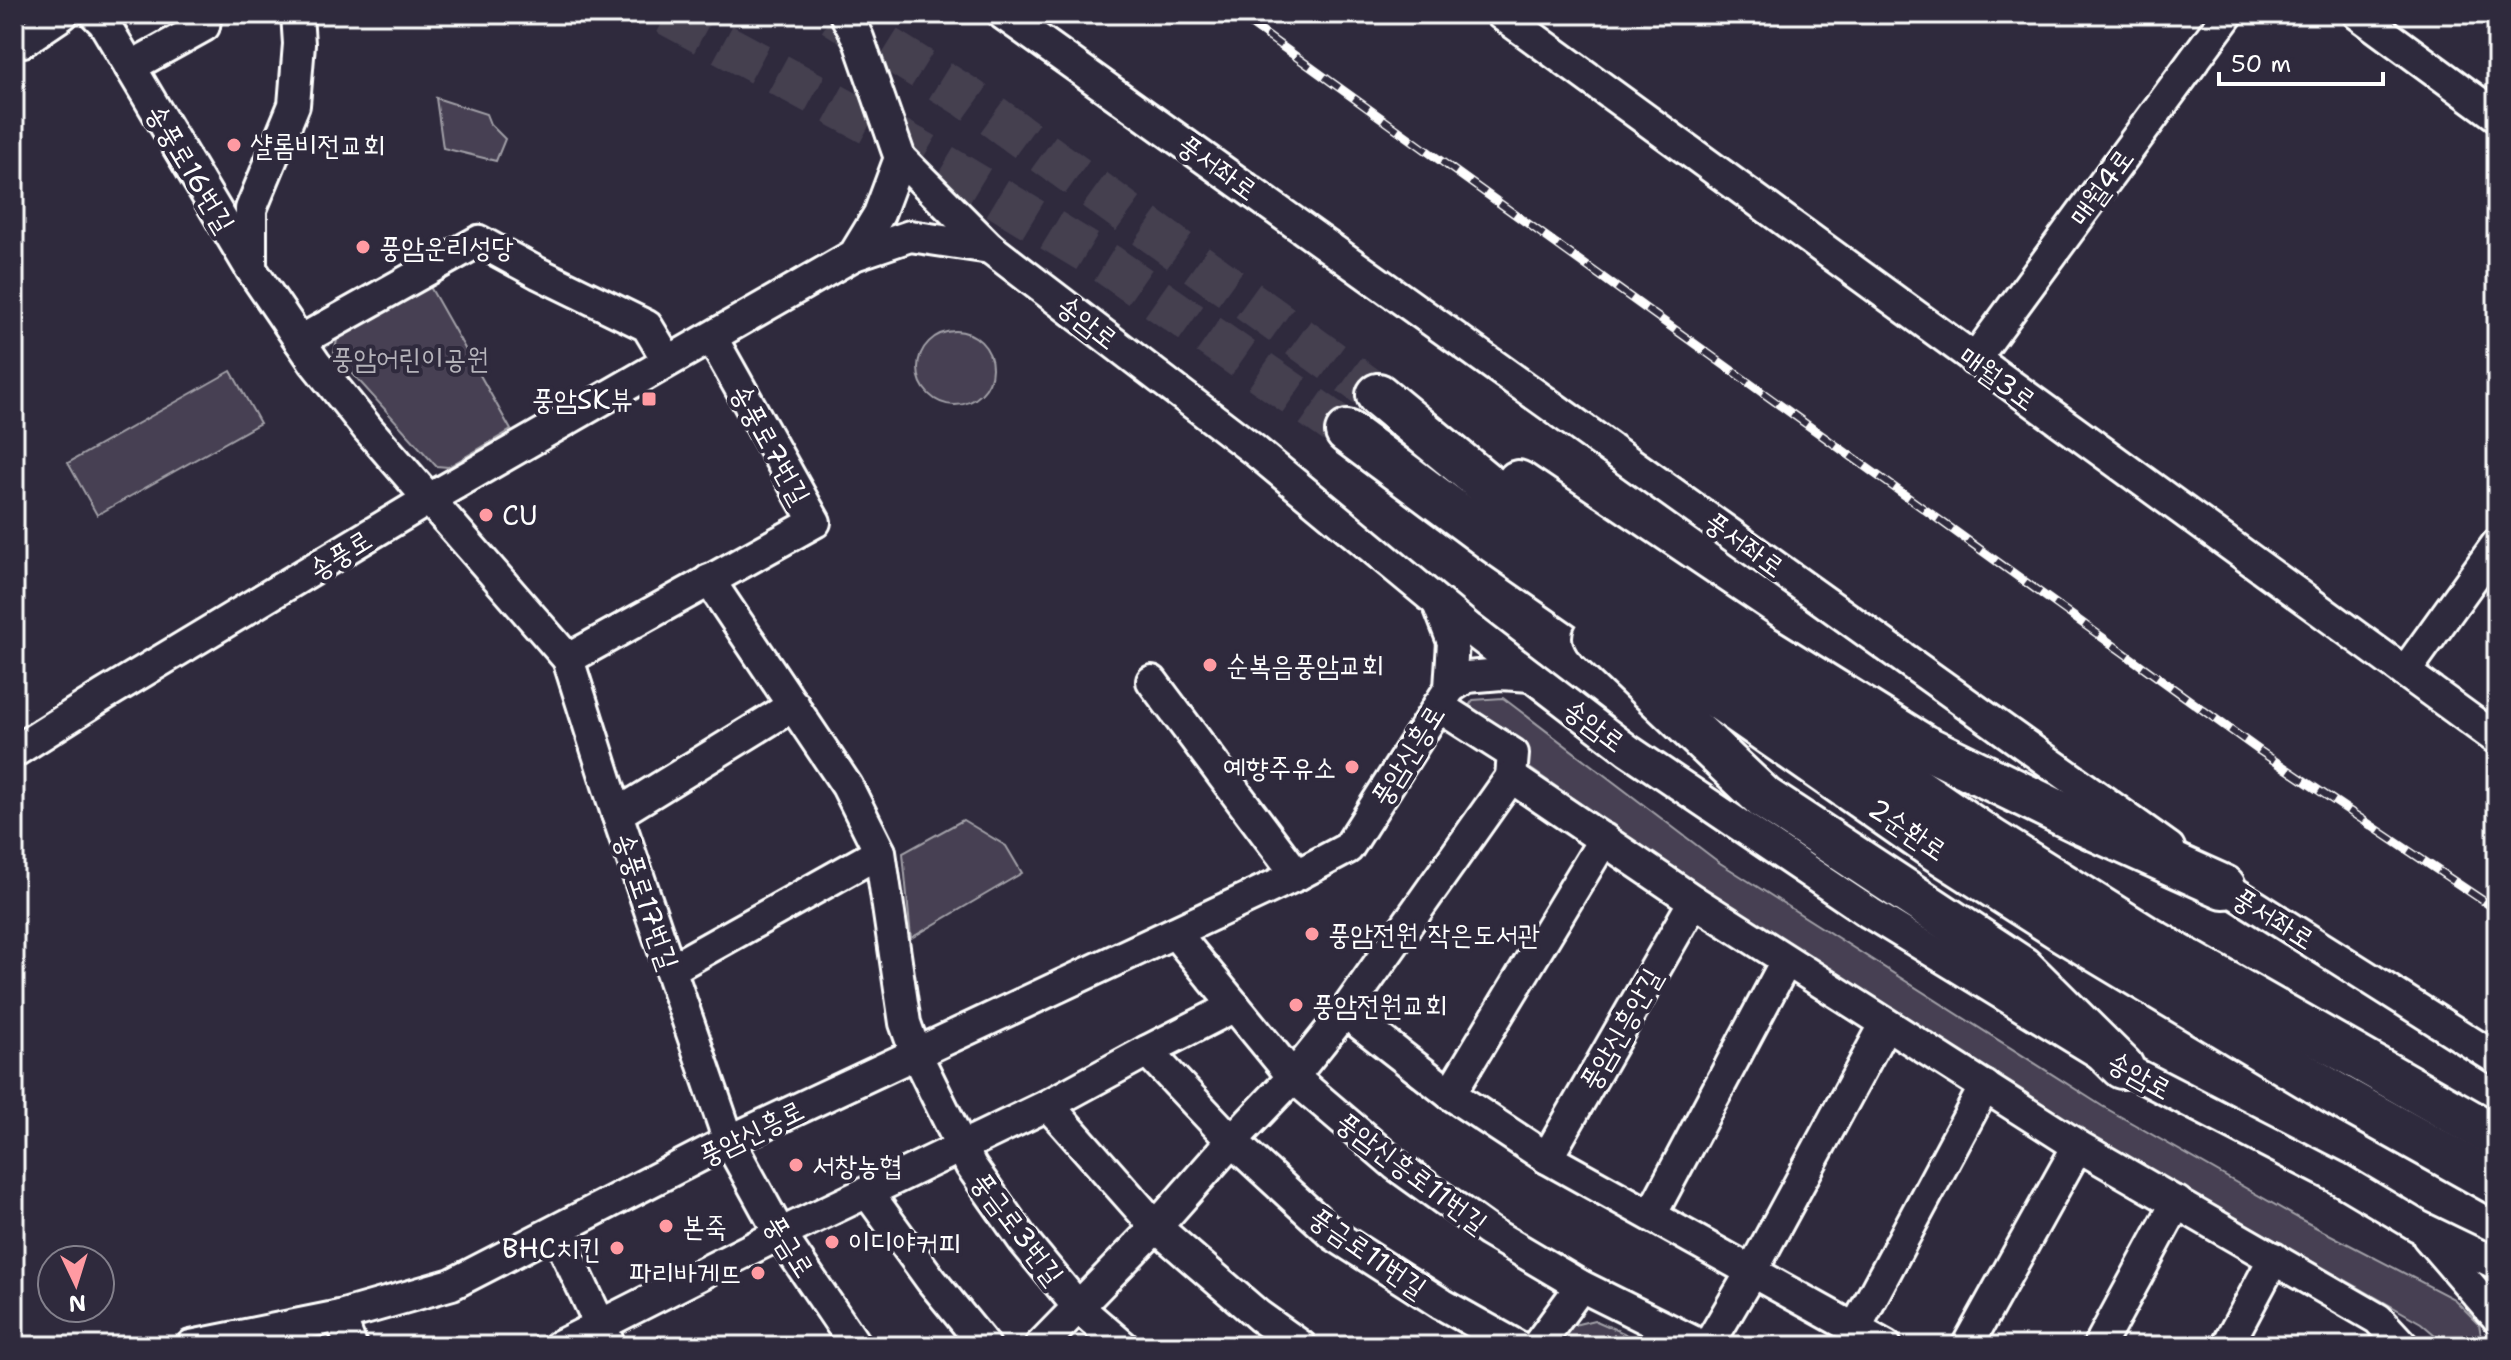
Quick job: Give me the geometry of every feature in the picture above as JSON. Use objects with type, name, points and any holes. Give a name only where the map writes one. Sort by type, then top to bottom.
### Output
[{"type":"highway","name":"2순환로","points":[[2224,887],[2077,821],[1923,746],[1757,643],[1558,507],[1378,395],[1562,547],[1991,840],[2144,936],[2497,1137]]},
{"type":"highway","name":"2순환로","points":[[1347,432],[1492,540],[1937,850],[2064,931],[2339,1096],[2497,1184]]},
{"type":"highway","points":[[1492,540],[1764,798],[2022,968],[2122,1067]]},
{"type":"street","name":"송풍로16번길","points":[[95,14],[251,269],[300,341],[368,429],[429,499]]},
{"type":"street","points":[[130,67],[204,26],[206,14]]},
{"type":"street","name":"송풍로16번길","points":[[251,269],[251,209],[294,105],[299,44],[297,14]]},
{"type":"street","name":"송암로","points":[[845,14],[858,38],[900,158],[990,248],[1254,450],[1438,602],[1628,750],[1870,913],[2122,1067],[2336,1177],[2418,1226],[2488,1253]]},
{"type":"street","name":"풍서좌로","points":[[1003,14],[2224,887],[2496,1058]]},
{"type":"street","name":"매월3로","points":[[1501,14],[2497,739]]},
{"type":"street","name":"매월4로","points":[[1974,360],[2228,14]]},
{"type":"street","points":[[2358,14],[2497,116]]},
{"type":"street","points":[[23,41],[55,16]]},
{"type":"street","name":"송풍로","points":[[14,752],[429,499],[854,255],[879,214],[900,158]]},
{"type":"street","points":[[854,255],[910,236],[990,248]]},
{"type":"street","points":[[300,341],[479,241],[647,326],[668,361]]},
{"type":"street","name":"송풍로7번길","points":[[709,580],[815,522],[712,338]]},
{"type":"street","name":"송풍로17번길","points":[[429,499],[568,659],[617,814],[729,1141]]},
{"type":"street","points":[[2405,672],[2497,544]]},
{"type":"street","points":[[568,659],[709,580],[847,786],[880,852],[905,1023],[916,1054],[963,1145]]},
{"type":"street","name":"풍암신흥로","points":[[191,1346],[340,1316],[441,1288],[729,1141],[1175,933],[1348,848],[1444,697],[1453,642],[1438,602]]},
{"type":"street","points":[[1040,1346],[1156,1227],[1293,1077],[1345,1012],[1511,777],[1513,754],[1444,697],[1467,677],[1501,674],[1531,676]]},
{"type":"street","points":[[1152,681],[1297,875]]},
{"type":"street","points":[[617,814],[794,705]]},
{"type":"street","points":[[1511,777],[1786,961],[2078,1146],[2378,1319],[2403,1346]]},
{"type":"street","points":[[1450,1094],[1604,839]]},
{"type":"street","points":[[671,969],[880,852]]},
{"type":"street","name":"풍암신흥안길","points":[[1547,1158],[1694,901]]},
{"type":"street","name":"풍암신흥로11번길","points":[[1175,933],[1293,1077],[1396,1165],[1488,1231],[1581,1286],[1705,1346]]},
{"type":"street","points":[[1651,1215],[1786,961]]},
{"type":"street","name":"풍금로3번길","points":[[559,1346],[605,1336],[780,1234],[1048,1105],[1235,1006]]},
{"type":"street","points":[[1345,1012],[1450,1094],[1547,1158],[1886,1346]]},
{"type":"street","points":[[1705,1346],[1752,1271],[1885,1025]]},
{"type":"street","points":[[1147,1051],[1232,1141]]},
{"type":"street","points":[[1855,1329],[1985,1086]]},
{"type":"street","points":[[1048,1105],[1156,1227],[1259,1316],[1301,1346]]},
{"type":"street","name":"풍금로","points":[[729,1141],[780,1234],[856,1346]]},
{"type":"street","name":"풍금로11번길","points":[[1232,1141],[1334,1235],[1442,1304],[1517,1346]]},
{"type":"street","name":"풍금로3번길","points":[[963,1145],[971,1166],[1014,1227],[1079,1308]]},
{"type":"street","points":[[1967,1346],[2078,1146]]},
{"type":"street","points":[[868,1193],[931,1280],[985,1346]]},
{"type":"street","points":[[2099,1346],[2177,1202]]},
{"type":"street","points":[[2418,1226],[2497,1317]]},
{"type":"street","points":[[556,1231],[605,1336]]},
{"type":"street","points":[[2227,1346],[2274,1258]]},
{"type":"street","points":[[1537,1346],[1581,1286]]},
{"type":"street","points":[[1079,1308],[1123,1346]]},
{"type":"street","points":[[340,1316],[351,1346]]},
{"type":"green space","points":[[436,98],[486,114],[490,124],[505,139],[496,161],[443,148]]},
{"type":"green space","name":"풍암어린이공원","points":[[429,285],[511,430],[448,467],[436,466],[334,353],[338,336]]},
{"type":"green space","points":[[948,331],[962,331],[976,337],[986,347],[992,368],[986,389],[976,399],[962,405],[948,405],[934,399],[924,389],[918,375],[918,361],[924,347],[934,337]]},
{"type":"green space","points":[[231,371],[260,423],[97,515],[68,463]]},
{"type":"green space","points":[[1503,698],[1720,863],[2102,1106],[2298,1218],[2454,1299],[2479,1324],[2483,1346],[2448,1346],[2421,1323],[2086,1133],[1702,889],[1524,764],[1464,713],[1473,700]]},
{"type":"green space","points":[[963,820],[1006,846],[1022,873],[911,938],[903,853]]},
{"type":"green space","points":[[1594,1320],[1624,1333],[1641,1346],[1556,1346],[1570,1326]]},
{"type":"tunnel","points":[[667,14],[920,151],[1107,264],[1347,432]]},
{"type":"tunnel","points":[[833,14],[968,98],[1378,395]]},
{"type":"railway","points":[[1237,14],[2260,751],[2497,910]]},
{"type":"place","name":"샬롬비전교회","points":[[234,145]]},
{"type":"place","name":"풍암운리성당","points":[[363,247]]},
{"type":"place","name":"풍암SK뷰","points":[[649,399]]},
{"type":"place","name":"CU","points":[[486,515]]},
{"type":"place","name":"순복음풍암교회","points":[[1210,665]]},
{"type":"place","name":"예향주유소","points":[[1352,767]]},
{"type":"place","name":"풍암전원 작은도서관","points":[[1312,934]]},
{"type":"place","name":"풍암전원교회","points":[[1296,1005]]},
{"type":"place","name":"서창농협","points":[[796,1165]]},
{"type":"place","name":"본죽","points":[[666,1226]]},
{"type":"place","name":"이디야커피","points":[[832,1242]]},
{"type":"place","name":"BHC치킨","points":[[617,1248]]},
{"type":"place","name":"파리바게뜨","points":[[758,1273]]}]
